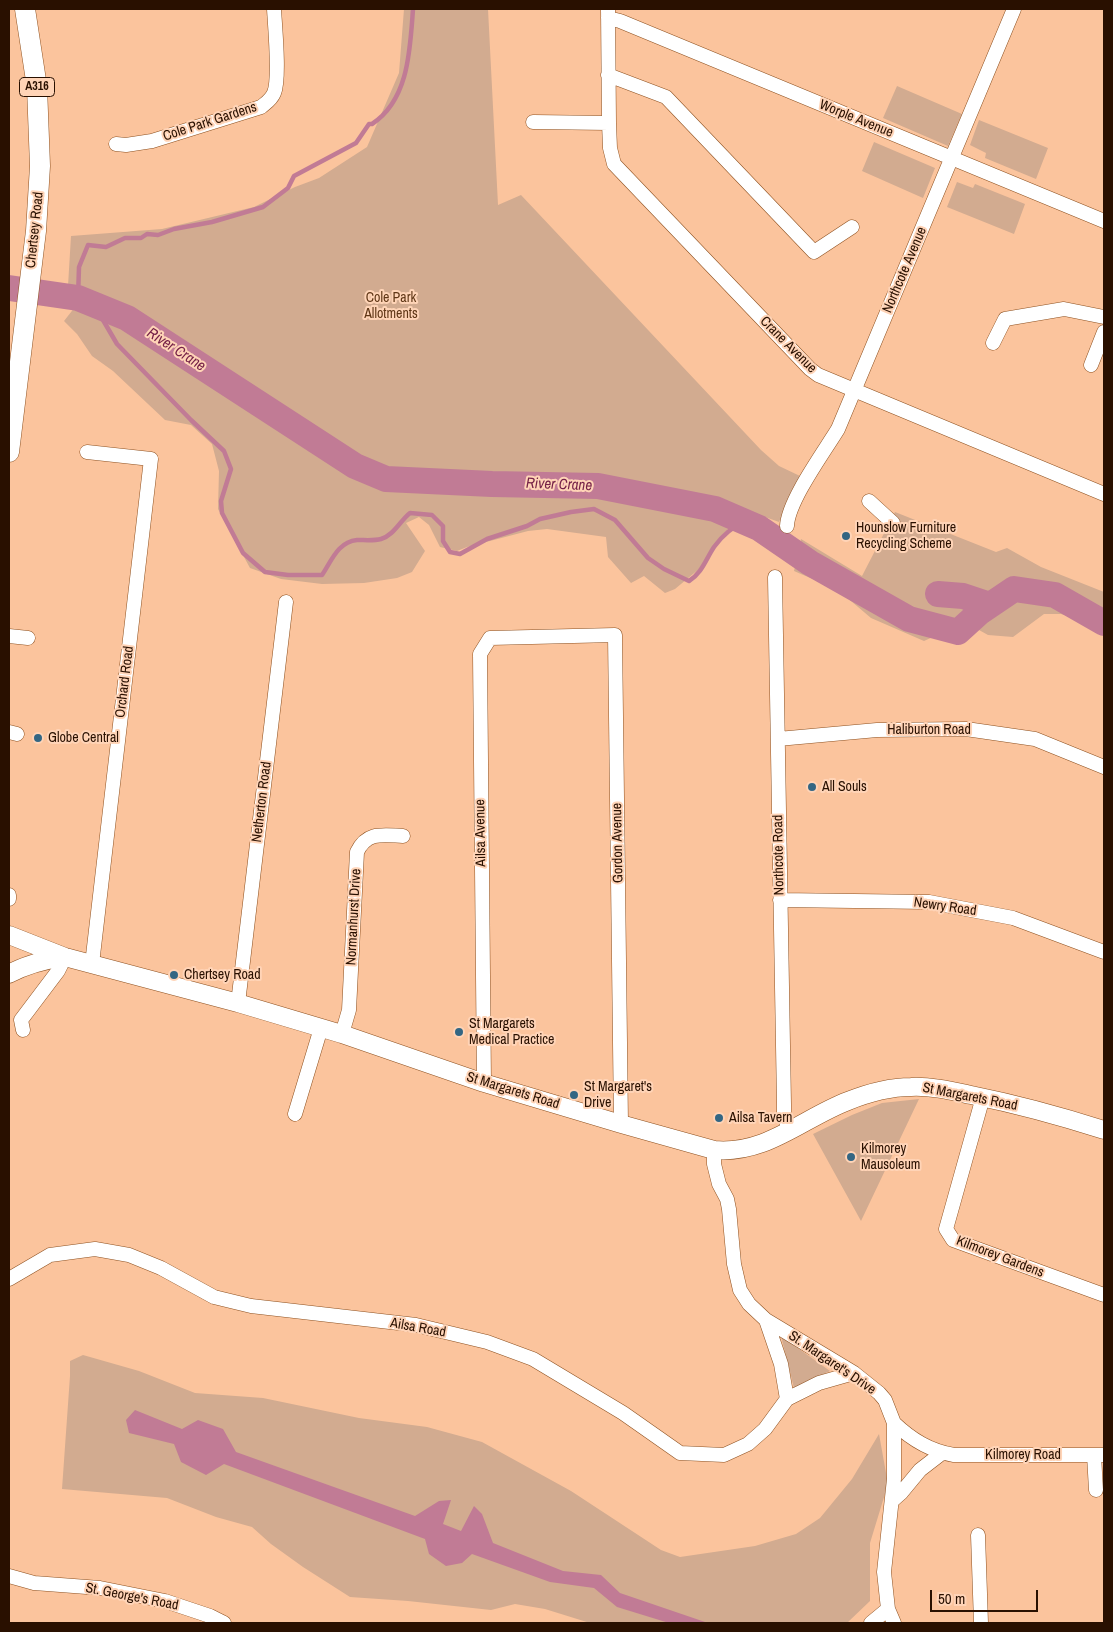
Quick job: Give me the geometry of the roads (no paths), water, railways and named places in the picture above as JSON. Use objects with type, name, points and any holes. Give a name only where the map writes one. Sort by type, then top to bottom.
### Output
[{"type":"highway","name":"Chertsey Road","points":[[9,452],[14,366],[26,306],[38,213],[40,148],[37,87],[24,9]]},
{"type":"main road","name":"St Margarets Road","points":[[9,935],[65,957],[238,1003],[342,1034],[484,1083],[714,1150],[730,1151],[752,1147],[789,1132],[827,1110],[848,1101],[894,1088],[914,1086],[940,1088],[983,1097],[1037,1110],[1104,1130]]},
{"type":"main road","name":"St Margarets Road","points":[[9,974],[25,965],[65,957]]},
{"type":"street","name":"Cole Park Gardens","points":[[116,144],[126,145],[152,141],[261,107],[270,100],[275,90],[277,79],[274,9]]},
{"type":"street","name":"Northcote Avenue","points":[[787,526],[787,516],[805,481],[838,429],[855,391],[1014,9]]},
{"type":"street","name":"Worple Avenue","points":[[608,14],[620,21],[1104,221]]},
{"type":"street","name":"Crane Avenue","points":[[608,14],[609,123],[610,148],[614,164],[810,369],[818,375],[855,391],[1104,494]]},
{"type":"street","points":[[608,75],[666,96],[814,252],[852,227]]},
{"type":"street","points":[[534,122],[609,123]]},
{"type":"street","points":[[993,343],[1005,319],[1064,309],[1104,317]]},
{"type":"street","points":[[1091,366],[1104,332]]},
{"type":"street","name":"Orchard Road","points":[[87,452],[151,459],[92,964]]},
{"type":"street","points":[[869,501],[893,522]]},
{"type":"street","name":"Northcote Road","points":[[775,577],[784,1114],[789,1132]]},
{"type":"street","name":"Netherton Road","points":[[238,1003],[286,602]]},
{"type":"street","name":"Gordon Avenue","points":[[542,636],[615,635],[621,1124]]},
{"type":"street","points":[[9,636],[28,638]]},
{"type":"street","name":"Ailsa Avenue","points":[[484,1083],[480,654],[490,638],[542,636]]},
{"type":"street","name":"Haliburton Road","points":[[778,739],[876,730],[966,729],[1035,739],[1104,767]]},
{"type":"street","name":"Normanhurst Drive","points":[[342,1034],[349,1010],[357,852],[362,842],[370,837],[378,835],[404,836]]},
{"type":"street","name":"Newry Road","points":[[780,900],[929,902],[1013,918],[1104,952]]},
{"type":"street","points":[[22,1030],[21,1020],[58,972],[65,957]]},
{"type":"street","points":[[295,1114],[321,1028]]},
{"type":"street","name":"Kilmorey Gardens","points":[[983,1097],[946,1229],[949,1236],[952,1240],[1104,1295]]},
{"type":"street","name":"St. Margaret's Drive","points":[[714,1150],[714,1164],[719,1184],[727,1199],[729,1209],[734,1264],[740,1290],[749,1304],[766,1320],[854,1374],[879,1393],[894,1423],[892,1501],[884,1562],[888,1609],[894,1623]]},
{"type":"street","name":"Ailsa Road","points":[[10,1280],[50,1255],[95,1249],[129,1255],[161,1268],[214,1297],[252,1306],[416,1325],[487,1342],[533,1359],[623,1413],[680,1453],[724,1455],[748,1444],[765,1429],[786,1399],[819,1382],[854,1374]]},
{"type":"street","points":[[766,1320],[781,1364],[786,1399]]},
{"type":"street","name":"Kilmorey Road","points":[[894,1423],[915,1440],[942,1453],[954,1455],[1099,1455]]},
{"type":"street","points":[[892,1501],[920,1470],[942,1453]]},
{"type":"street","points":[[1096,1490],[1099,1455]]},
{"type":"street","points":[[978,1535],[981,1623]]},
{"type":"street","name":"St. George's Road","points":[[9,1576],[34,1583],[100,1588],[165,1601],[210,1616],[224,1623]]},
{"type":"street","points":[[871,1623],[888,1609]]},
{"type":"waterway","points":[[78,298],[79,267],[88,245],[106,247],[125,238],[141,238],[147,234],[158,235],[174,229],[212,222],[263,207],[288,188],[294,176],[356,143],[369,124],[372,124],[384,114],[394,102],[400,88],[411,40],[413,9]]},
{"type":"waterway","name":"River Crane","points":[[9,288],[78,298],[127,318],[355,466],[386,479],[598,486],[715,509],[759,528],[810,563],[909,619],[958,632],[980,612],[1014,589],[1055,595],[1104,623]]},
{"type":"waterway","points":[[101,307],[103,320],[117,344],[224,451],[231,469],[221,501],[222,513],[243,553],[265,572],[288,575],[322,575],[336,553],[345,544],[350,541],[375,540],[386,537],[410,513],[432,515],[443,526],[443,541],[450,552],[460,554],[487,539],[527,526],[540,519],[594,509],[615,520],[648,558],[664,569],[689,581],[701,570],[720,539],[731,529],[744,522]]},
{"type":"waterway","points":[[938,594],[963,596],[990,605]]},
{"type":"place","name":"Hounslow Furniture Recycling Scheme","points":[[846,536]]},
{"type":"place","name":"Globe Central","points":[[38,738]]},
{"type":"place","name":"All Souls","points":[[812,787]]},
{"type":"place","name":"Chertsey Road","points":[[174,975]]},
{"type":"place","name":"St Margarets Medical Practice","points":[[459,1032]]},
{"type":"place","name":"St Margaret's Drive","points":[[574,1095]]},
{"type":"place","name":"Ailsa Tavern","points":[[719,1118]]},
{"type":"place","name":"Kilmorey Mausoleum","points":[[851,1157]]},
{"type":"park label","name":"Cole Park Allotments","points":[[391,306]]}]
